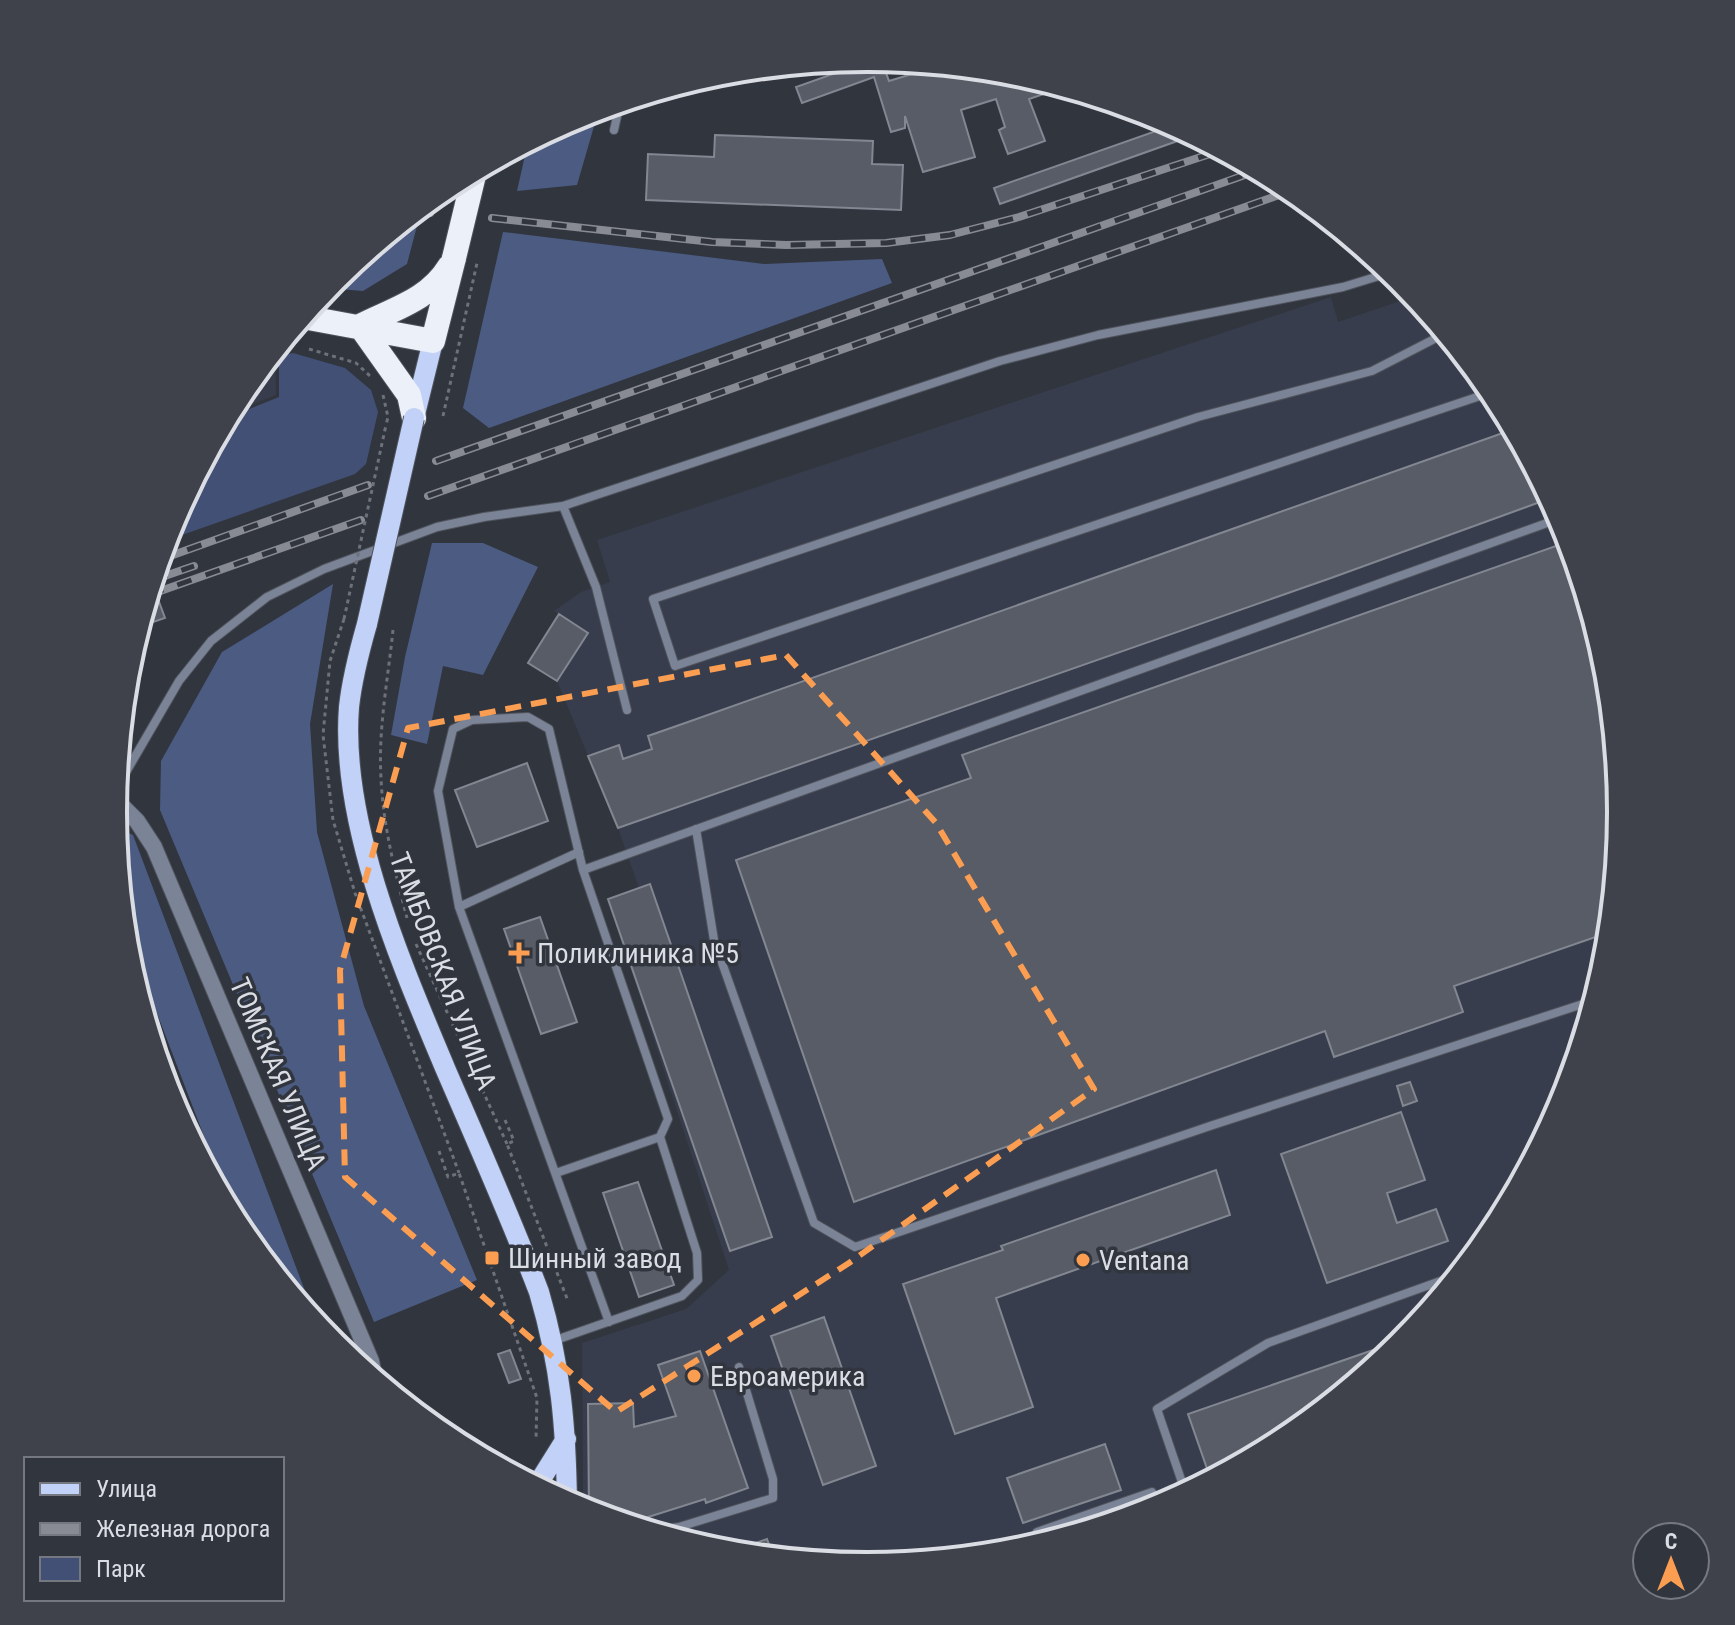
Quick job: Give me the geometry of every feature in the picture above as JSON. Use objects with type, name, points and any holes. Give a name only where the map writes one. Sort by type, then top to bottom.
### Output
[{"type":"highway","name":"ТАМБОВСКАЯ УЛИЦА","points":[[433,341],[466,260],[473,186]]},
{"type":"highway","points":[[360,326],[412,303],[466,260]]},
{"type":"highway","points":[[316,319],[433,341]]},
{"type":"highway","points":[[360,326],[409,395],[414,418]]},
{"type":"main road","name":"ТАМБОВСКАЯ УЛИЦА","points":[[433,341],[356,662],[349,708],[352,777],[362,839],[381,905],[413,990],[522,1249],[553,1341],[566,1439],[567,1489]]},
{"type":"main road","points":[[542,1478],[566,1439]]},
{"type":"street","name":"ТОМСКАЯ УЛИЦА","points":[[127,811],[154,847],[371,1362]]},
{"type":"lane","points":[[614,130],[617,115]]},
{"type":"lane","points":[[129,767],[179,681],[211,641],[267,597],[324,569],[437,527],[563,506],[1000,361],[1098,335],[1343,287],[1378,276]]},
{"type":"lane","points":[[1436,338],[1372,371],[1198,417],[653,599],[675,666],[1480,396]]},
{"type":"lane","points":[[563,506],[596,587],[627,710]]},
{"type":"lane","points":[[583,870],[1549,522]]},
{"type":"lane","points":[[553,1341],[609,1322],[682,1296],[698,1280],[697,1253],[660,1137],[668,1119],[583,870],[549,729],[528,717],[472,720],[453,729],[438,791],[459,907],[609,1322]]},
{"type":"lane","points":[[696,829],[714,940],[814,1223],[855,1247],[1224,1121],[1583,1004]]},
{"type":"lane","points":[[459,907],[579,852]]},
{"type":"lane","points":[[556,1173],[660,1137]]},
{"type":"lane","points":[[1182,1483],[1157,1409],[1268,1343],[1440,1281]]},
{"type":"lane","points":[[675,1528],[773,1498],[773,1479],[739,1367]]},
{"type":"lane","points":[[1037,1532],[1152,1492],[1153,1496]]},
{"type":"path","points":[[443,416],[466,260]]},
{"type":"path","points":[[309,349],[356,363],[372,379]]},
{"type":"path","points":[[344,619],[388,417],[381,387]]},
{"type":"path","points":[[393,630],[381,776],[387,841],[410,930]]},
{"type":"path","points":[[416,944],[507,1144],[568,1301]]},
{"type":"path","points":[[505,1120],[514,1141],[507,1144]]},
{"type":"path","points":[[439,1151],[448,1177],[459,1173],[537,1398],[536,1439]]},
{"type":"highlighted area","points":[[786,655],[936,823],[1094,1089],[849,1263],[616,1412],[345,1177],[340,970],[408,728]]},
{"type":"shaded area","points":[[595,124],[577,185],[517,191],[525,156]]},
{"type":"shaded area","points":[[417,226],[407,264],[363,291],[344,289]]},
{"type":"shaded area","points":[[503,232],[765,264],[882,259],[892,283],[489,428],[463,408]]},
{"type":"shaded area","points":[[1331,297],[1338,322],[1402,300],[1455,362],[1483,401],[1532,485],[1569,574],[1594,668],[1602,716],[1608,812],[1606,861],[1602,909],[1583,1004],[1569,1051],[1532,1140],[1483,1224],[1424,1301],[1356,1369],[1318,1400],[1238,1454],[1151,1497],[1106,1514],[1012,1539],[964,1547],[868,1553],[771,1547],[723,1539],[629,1514],[583,1497],[582,1343],[686,1309],[729,1270],[608,899],[639,888],[618,828],[557,681],[587,633],[554,611],[581,592],[610,582],[597,540]]},
{"type":"shaded area","points":[[275,369],[276,395],[249,406]]},
{"type":"shaded area","points":[[432,543],[483,543],[538,567],[483,675],[443,666],[427,744],[391,735],[405,657]]},
{"type":"shaded area","points":[[333,584],[310,724],[317,832],[364,1006],[477,1280],[374,1322],[160,810],[161,761],[222,652]]},
{"type":"shaded area","points":[[128,833],[133,835],[307,1296],[252,1224],[212,1156],[150,994],[133,909]]},
{"type":"green space","points":[[293,353],[345,368],[371,390],[378,412],[366,464],[355,474],[181,536],[203,485],[246,410],[279,397],[279,363],[286,354]]},
{"type":"building","points":[[868,72],[886,73],[889,81],[912,74],[1012,86],[1045,94],[1029,99],[1045,141],[1008,154],[999,130],[1005,127],[996,99],[961,110],[975,157],[923,172],[905,116],[905,128],[891,132],[874,77],[802,103],[796,87],[834,73]]},
{"type":"building","points":[[1157,131],[1179,141],[1000,204],[994,188]]},
{"type":"building","points":[[715,135],[873,141],[872,164],[903,165],[901,210],[646,200],[648,154],[714,157]]},
{"type":"building","points":[[1503,433],[1540,502],[618,828],[588,756],[619,745],[623,759],[652,749],[648,736]]},
{"type":"building","points":[[1558,545],[1583,621],[1602,716],[1608,812],[1597,936],[1454,986],[1463,1012],[1334,1057],[1325,1031],[854,1202],[736,860],[971,778],[962,755]]},
{"type":"building","points":[[158,600],[165,618],[152,623]]},
{"type":"building","points":[[559,614],[588,633],[557,681],[528,663]]},
{"type":"building","points":[[527,763],[548,821],[477,847],[455,790]]},
{"type":"building","points":[[650,884],[772,1237],[730,1251],[608,899]]},
{"type":"building","points":[[540,917],[577,1022],[541,1034],[504,929]]},
{"type":"building","points":[[1410,1082],[1417,1101],[1403,1106],[1397,1086]]},
{"type":"building","points":[[1401,1112],[1425,1180],[1387,1193],[1397,1223],[1436,1209],[1448,1241],[1327,1283],[1281,1154]]},
{"type":"building","points":[[1216,1170],[1230,1215],[996,1298],[1033,1407],[955,1434],[903,1284]]},
{"type":"building","points":[[638,1182],[674,1285],[639,1297],[603,1193]]},
{"type":"building","points":[[824,1317],[876,1466],[823,1485],[771,1336]]},
{"type":"building","points":[[1378,1348],[1318,1400],[1279,1428],[1208,1470],[1188,1414]]},
{"type":"building","points":[[510,1350],[521,1379],[509,1383],[498,1354]]},
{"type":"building","points":[[700,1351],[748,1488],[706,1503],[705,1499],[644,1518],[589,1499],[588,1404],[633,1403],[634,1427],[676,1416],[658,1365]]},
{"type":"building","points":[[1105,1444],[1121,1490],[1023,1523],[1007,1478]]},
{"type":"building","points":[[767,1539],[770,1547],[753,1544]]},
{"type":"railway","points":[[492,218],[712,242],[786,245],[886,243],[950,235],[1019,217],[1208,155]]},
{"type":"railway","points":[[436,461],[1245,175]]},
{"type":"railway","points":[[428,496],[1277,196]]},
{"type":"railway","points":[[173,555],[368,485]]},
{"type":"railway","points":[[161,591],[361,520]]},
{"type":"railway","points":[[165,576],[194,566]]},
{"type":"place","name":"Поликлиника №5","points":[[519,953]]},
{"type":"place","name":"Шинный завод","points":[[492,1258]]},
{"type":"place","name":"Ventana","points":[[1083,1260]]},
{"type":"place","name":"Евроамерика","points":[[694,1376]]}]
